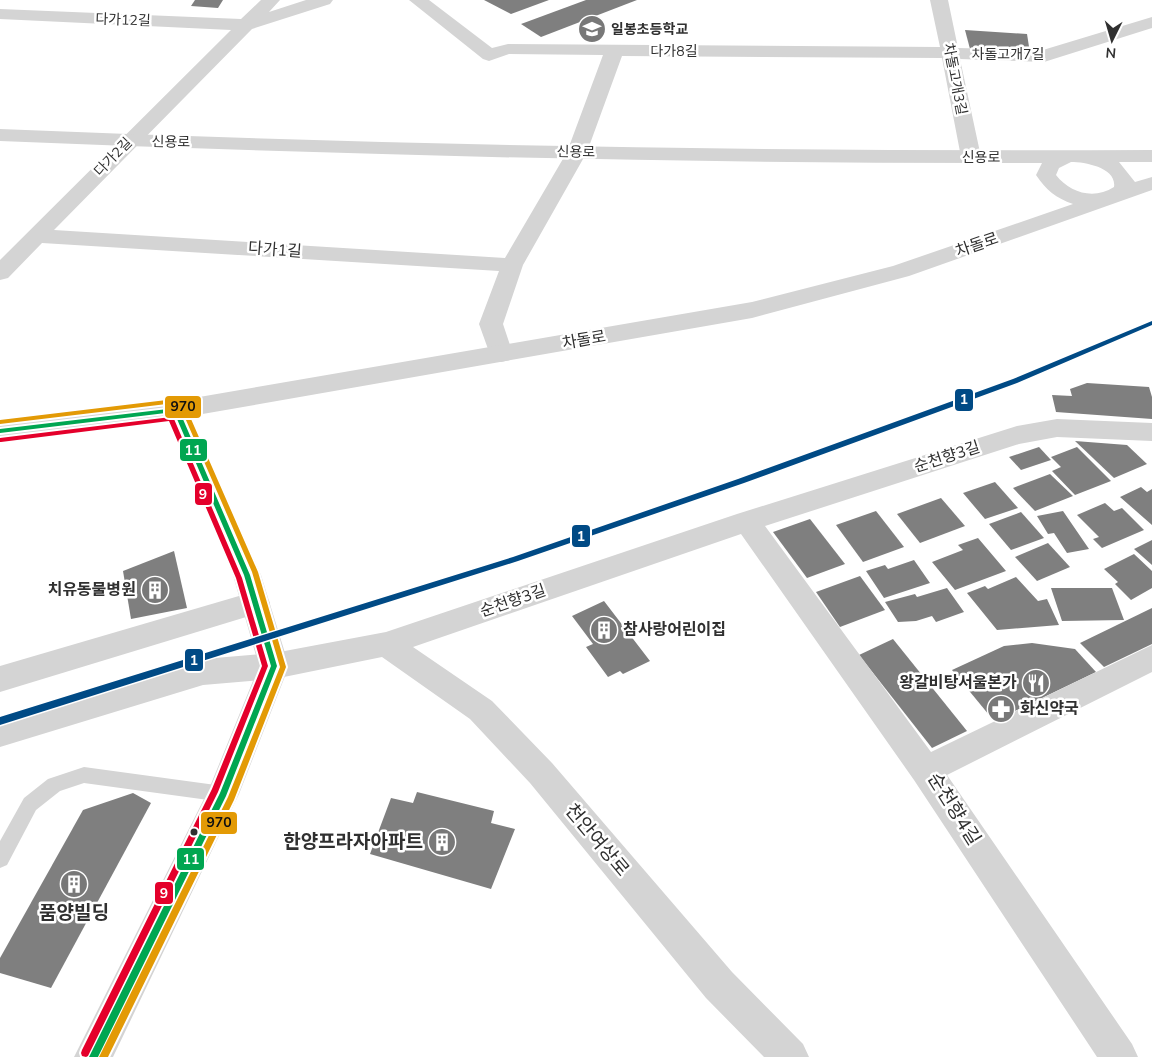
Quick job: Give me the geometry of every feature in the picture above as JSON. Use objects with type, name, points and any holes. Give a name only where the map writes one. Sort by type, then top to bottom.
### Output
[{"type":"street","name":"다가2길","points":[[0,273],[271,0]]},
{"type":"street","points":[[246,25],[324,0]]},
{"type":"street","name":"다가8길","points":[[418,0],[489,55],[508,49],[950,53]]},
{"type":"street","name":"차돌고개3길","points":[[939,0],[971,158]]},
{"type":"street","name":"다가12길","points":[[0,14],[246,25]]},
{"type":"street","name":"차돌고개7길","points":[[950,53],[1044,56],[1152,22]]},
{"type":"street","points":[[501,354],[491,324],[512,265],[577,152],[614,51]]},
{"type":"street","name":"신용로","points":[[0,135],[129,141],[577,152],[971,158],[1152,156]]},
{"type":"street","points":[[971,158],[1012,162],[1035,171],[1050,183],[1058,190],[1082,199],[1108,200],[1117,196],[1126,185],[1118,171],[1098,160],[1072,156],[1052,162],[1047,168],[1046,175],[1050,183],[1055,197],[1051,213],[1034,225]]},
{"type":"street","name":"차돌로","points":[[0,431],[176,410],[752,310],[901,271],[1152,183]]},
{"type":"street","name":"다가1길","points":[[38,236],[512,265]]},
{"type":"street","points":[[93,1057],[223,794],[274,666],[247,575],[176,410]]},
{"type":"street","name":"순천향3길","points":[[0,732],[203,672],[274,666],[386,644],[747,521],[1017,435],[1057,428],[1152,432]]},
{"type":"street","points":[[747,521],[925,770]]},
{"type":"street","points":[[0,679],[256,603]]},
{"type":"street","name":"천안여상로","points":[[386,644],[481,710],[541,773],[719,984],[790,1057]]},
{"type":"street","name":"순천향4길","points":[[1119,1057],[925,770],[1074,699],[1152,658]]},
{"type":"lane","points":[[0,859],[30,804],[54,785],[84,775],[223,794]]},
{"type":"building","points":[[195,0],[223,0],[218,8],[191,6]]},
{"type":"building","points":[[484,0],[549,0],[511,14]]},
{"type":"building","points":[[586,0],[637,0],[541,37],[521,24]]},
{"type":"building","points":[[965,30],[1027,34],[1030,53],[970,49]]},
{"type":"building","points":[[1087,383],[1149,387],[1152,397],[1152,419],[1056,412],[1052,395],[1072,396],[1070,389]]},
{"type":"building","points":[[1075,441],[1127,445],[1147,464],[1114,478]]},
{"type":"building","points":[[1039,447],[1051,460],[1021,470],[1009,457]]},
{"type":"building","points":[[1077,447],[1111,481],[1075,495],[1052,471],[1061,467],[1051,457]]},
{"type":"building","points":[[1050,474],[1073,496],[1035,511],[1013,488]]},
{"type":"building","points":[[995,482],[1018,508],[985,519],[963,493]]},
{"type":"building","points":[[1141,487],[1147,492],[1152,489],[1152,525],[1120,497]]},
{"type":"building","points":[[941,498],[965,526],[920,543],[897,514]]},
{"type":"building","points":[[1105,503],[1114,511],[1122,508],[1144,530],[1102,548],[1093,539],[1099,537],[1077,515]]},
{"type":"building","points":[[876,511],[904,547],[863,562],[836,525]]},
{"type":"building","points":[[1063,511],[1089,549],[1067,553],[1054,533],[1048,534],[1037,516]]},
{"type":"building","points":[[1021,512],[1044,538],[1011,550],[989,524]]},
{"type":"building","points":[[810,519],[845,564],[807,578],[773,532]]},
{"type":"building","points":[[978,538],[1006,571],[955,590],[932,562],[963,550],[958,545]]},
{"type":"building","points":[[1152,540],[1152,565],[1134,549]]},
{"type":"building","points":[[1048,543],[1070,567],[1037,581],[1015,557]]},
{"type":"building","name":"치유동물병원","points":[[174,551],[187,608],[131,619],[123,571]]},
{"type":"building","points":[[1134,554],[1152,571],[1152,588],[1131,600],[1115,584],[1118,582],[1104,569]]},
{"type":"building","points":[[914,560],[930,583],[884,598],[866,571],[885,565],[888,569]]},
{"type":"building","points":[[860,576],[885,610],[840,627],[816,592]]},
{"type":"building","points":[[1016,577],[1038,601],[1047,599],[1059,625],[997,630],[967,593],[985,586],[988,589]]},
{"type":"building","points":[[947,588],[964,612],[936,622],[932,616],[916,621],[898,622],[885,602],[915,594],[917,597]]},
{"type":"building","points":[[1051,588],[1112,588],[1124,620],[1062,621]]},
{"type":"building","name":"참사랑어린이집","points":[[604,601],[650,661],[623,674],[620,671],[608,677],[586,647],[593,644],[572,616]]},
{"type":"building","points":[[1152,608],[1152,644],[1104,667],[1080,643]]},
{"type":"building","points":[[893,639],[967,731],[932,748],[859,655]]},
{"type":"building","points":[[1032,643],[1075,649],[1096,672],[994,721],[952,670],[1004,646]]},
{"type":"building","name":"한양프라자아파트","points":[[417,792],[494,811],[491,823],[515,829],[491,889],[370,854],[391,798],[413,803]]},
{"type":"building","name":"품양빌딩","points":[[133,793],[151,803],[51,988],[0,973],[0,958],[83,810]]},
{"type":"transit line","name":"1","points":[[0,721],[515,559],[741,481],[1015,381],[1152,323]]},
{"type":"transit line","name":"970","points":[[0,422],[175,401],[181,403],[255,572],[283,667],[231,798],[103,1057]]},
{"type":"transit line","name":"11","points":[[0,431],[176,410],[247,575],[274,666],[223,794],[93,1057]]},
{"type":"transit line","name":"9","points":[[1,440],[171,419],[239,578],[265,666],[215,790],[85,1053]]},
{"type":"place","name":"일봉초등학교","points":[[592,29]]},
{"type":"place","name":"치유동물병원","points":[[155,590]]},
{"type":"place","name":"참사랑어린이집","points":[[604,630]]},
{"type":"place","name":"왕갈비탕서울본가","points":[[1036,683]]},
{"type":"place","name":"화신약국","points":[[1001,709]]},
{"type":"place","name":"한양프라자아파트","points":[[442,842]]},
{"type":"place","name":"품양빌딩","points":[[74,884]]}]
